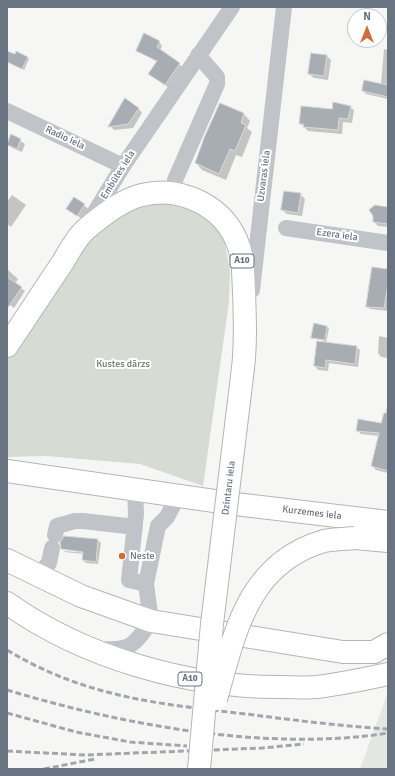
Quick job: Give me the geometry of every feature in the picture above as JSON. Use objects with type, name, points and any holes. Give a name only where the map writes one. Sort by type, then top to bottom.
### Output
[{"type":"highway","name":"A10","points":[[84,231],[116,207],[141,195],[161,192],[177,194],[193,198],[210,207],[228,227],[240,248],[243,273],[246,345]]},
{"type":"highway","name":"Embūtes iela","points":[[7,346],[84,231]]},
{"type":"highway","name":"Dzintaru iela","points":[[200,760],[212,624],[246,345]]},
{"type":"highway","name":"A10","points":[[7,471],[178,496]]},
{"type":"highway","name":"Kurzemes iela","points":[[178,496],[235,504],[386,537]]},
{"type":"highway","name":"A10","points":[[200,760],[240,619],[252,594],[268,574],[278,565],[304,549],[326,541],[386,537]]},
{"type":"highway","points":[[7,560],[81,596],[151,621],[343,652],[374,652],[388,644]]},
{"type":"highway","name":"A10","points":[[7,603],[56,632],[89,648],[145,668],[196,681],[258,688],[316,687],[388,674]]},
{"type":"street","name":"Embūtes iela","points":[[84,231],[123,166],[232,7]]},
{"type":"street","name":"Uzvaras iela","points":[[246,345],[284,7]]},
{"type":"street","points":[[175,180],[217,84],[217,77],[198,55]]},
{"type":"street","name":"Radio iela","points":[[7,111],[123,166]]},
{"type":"street","name":"Ezera iela","points":[[286,228],[388,243]]},
{"type":"street","points":[[136,489],[135,527],[129,580],[146,584]]},
{"type":"street","points":[[89,648],[119,650],[135,643],[151,621],[146,584],[158,526],[178,496]]},
{"type":"street","points":[[38,575],[49,563],[57,526],[75,521],[135,527]]},
{"type":"shaded area","points":[[388,692],[388,769],[360,769]]},
{"type":"green space","name":"Kustes dārzs","points":[[148,200],[194,206],[227,239],[225,245],[230,269],[229,302],[203,486],[140,464],[46,456],[7,457],[7,360],[94,233],[103,224]]},
{"type":"building","points":[[144,33],[160,41],[157,47],[180,63],[165,85],[148,74],[157,61],[136,51]]},
{"type":"building","points":[[7,51],[15,54],[16,51],[28,57],[22,69],[7,62]]},
{"type":"building","points":[[311,53],[327,55],[324,76],[308,74]]},
{"type":"building","points":[[364,80],[388,85],[388,97],[362,91]]},
{"type":"building","points":[[125,98],[139,108],[128,124],[108,127]]},
{"type":"building","points":[[333,102],[351,106],[348,119],[339,118],[338,130],[303,127],[304,124],[299,124],[301,106],[332,109]]},
{"type":"building","points":[[220,103],[244,113],[241,123],[246,125],[235,151],[230,149],[219,174],[195,163],[204,138]]},
{"type":"building","points":[[11,134],[21,139],[17,149],[7,145]]},
{"type":"building","points":[[284,191],[301,193],[298,213],[281,210]]},
{"type":"building","points":[[74,197],[85,204],[77,216],[66,209]]},
{"type":"building","points":[[375,205],[388,207],[388,224],[373,222],[373,216],[369,210]]},
{"type":"building","points":[[372,267],[388,269],[388,284],[384,308],[366,307]]},
{"type":"building","points":[[7,277],[22,287],[7,309]]},
{"type":"building","points":[[314,323],[327,326],[325,340],[311,338]]},
{"type":"building","points":[[317,341],[357,346],[355,364],[326,360],[325,368],[314,366]]},
{"type":"building","points":[[384,413],[388,413],[388,471],[371,466],[379,433],[356,431],[358,419],[381,423]]},
{"type":"building","points":[[64,536],[98,539],[96,562],[82,560],[83,552],[61,549],[60,543]]},
{"type":"railway","points":[[7,650],[36,666],[65,678],[123,696],[152,702],[317,723],[388,729]]},
{"type":"railway","points":[[7,690],[52,703],[99,714],[196,732],[245,737],[294,739],[342,738],[388,733]]},
{"type":"railway","points":[[7,713],[76,732],[130,742],[187,746]]},
{"type":"railway","points":[[7,751],[85,755],[262,748],[304,744]]},
{"type":"railway","points":[[44,769],[95,759]]},
{"type":"place","name":"Neste","points":[[122,556]]}]
